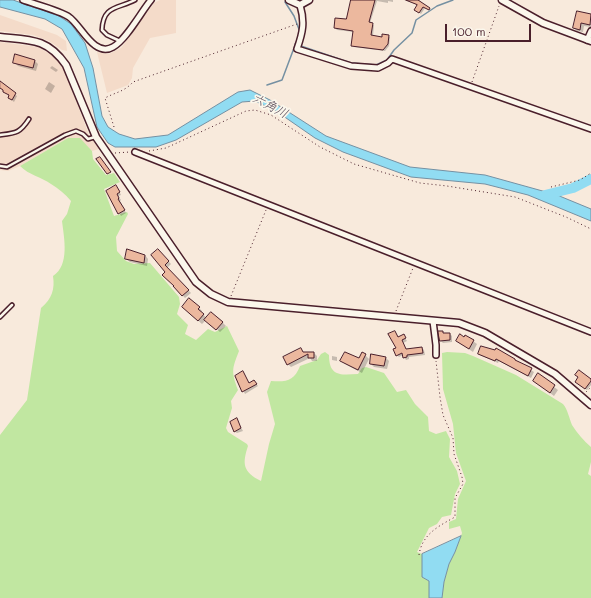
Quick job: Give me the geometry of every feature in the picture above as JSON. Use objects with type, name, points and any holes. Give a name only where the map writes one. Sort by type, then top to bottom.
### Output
[{"type":"street","points":[[23,0],[68,16],[78,25],[90,41],[97,47],[105,49],[112,48],[121,41],[152,0]]},
{"type":"street","points":[[288,0],[300,5]]},
{"type":"street","points":[[300,5],[309,0]]},
{"type":"street","points":[[502,0],[543,23],[589,41],[591,31]]},
{"type":"street","points":[[300,5],[302,12],[303,33],[297,49],[351,66],[378,68],[388,63],[392,59],[591,129]]},
{"type":"street","points":[[0,36],[35,40],[49,47],[59,55],[72,78],[96,137],[196,282],[211,294],[228,302],[459,323],[485,333],[555,374],[591,405]]},
{"type":"street","points":[[135,152],[591,332]]},
{"type":"street","points":[[432,321],[436,355]]},
{"type":"lane","points":[[121,41],[107,35],[102,30],[105,16],[111,9],[135,0]]},
{"type":"lane","points":[[0,135],[16,133],[22,130],[29,119]]},
{"type":"lane","points":[[0,166],[7,167],[65,135],[76,131],[88,138],[96,137]]},
{"type":"lane","points":[[0,317],[12,305]]},
{"type":"path","points":[[470,86],[502,0]]},
{"type":"path","points":[[114,127],[105,98],[126,89],[133,82],[298,23]]},
{"type":"path","points":[[150,151],[166,148],[246,110],[255,110],[271,115],[320,147],[354,164],[420,183],[515,197],[566,217],[591,229]]},
{"type":"path","points":[[107,154],[135,152]]},
{"type":"path","points":[[551,187],[580,180],[591,173]]},
{"type":"path","points":[[228,302],[268,204]]},
{"type":"path","points":[[394,317],[414,263]]},
{"type":"path","points":[[419,555],[420,548],[432,530],[455,517],[455,498],[463,484],[454,454],[453,438],[443,414],[436,355]]},
{"type":"path","points":[[582,396],[591,387]]},
{"type":"shaded area","points":[[160,0],[176,0],[176,33],[150,38],[133,68],[132,78],[128,85],[107,93],[97,52],[109,54],[121,48],[154,3]]},
{"type":"shaded area","points":[[0,15],[57,35],[66,41],[67,51],[62,50],[49,41],[33,35],[0,31]]},
{"type":"shaded area","points":[[0,42],[38,47],[55,57],[63,66],[89,135],[99,149],[92,151],[80,139],[68,138],[20,166],[8,171],[0,170]]},
{"type":"green space","points":[[68,138],[80,138],[92,151],[93,159],[106,175],[114,173],[120,182],[104,189],[114,216],[127,212],[128,214],[116,237],[117,251],[126,261],[134,264],[150,263],[179,297],[180,304],[177,314],[188,325],[185,334],[196,340],[208,329],[215,332],[227,326],[239,351],[233,370],[238,390],[231,401],[232,408],[226,428],[228,432],[247,444],[248,446],[245,463],[247,471],[255,478],[261,481],[275,424],[267,392],[271,381],[289,380],[295,375],[300,366],[317,360],[321,354],[325,352],[329,355],[331,367],[337,373],[346,375],[358,374],[362,368],[366,367],[384,373],[397,392],[406,390],[415,404],[428,417],[429,431],[436,434],[446,431],[450,439],[449,457],[457,471],[460,484],[455,494],[451,515],[442,517],[437,524],[429,528],[417,552],[422,554],[422,577],[429,581],[429,598],[0,598],[0,435],[27,400],[41,308],[45,305],[52,294],[54,285],[53,276],[62,265],[64,258],[65,243],[62,221],[67,214],[71,201],[54,186],[27,172],[20,166]]},
{"type":"green space","points":[[442,353],[465,353],[516,375],[563,404],[572,425],[591,447],[591,462],[588,474],[591,476],[591,598],[442,598],[444,582],[449,564],[462,533],[460,526],[449,529],[449,522],[456,519],[458,499],[466,481],[456,453],[453,424],[443,389]]},
{"type":"water","name":"六角川","points":[[0,0],[13,0],[59,16],[71,24],[85,43],[93,68],[102,116],[108,127],[119,134],[135,139],[168,135],[238,92],[250,90],[270,100],[326,136],[410,167],[485,175],[557,195],[591,209],[591,221],[528,195],[485,184],[411,177],[343,152],[315,138],[276,111],[255,101],[242,102],[176,140],[156,147],[115,147],[108,143],[97,127],[84,68],[62,29],[45,19],[0,7]]},
{"type":"water","points":[[461,536],[449,564],[444,582],[442,598],[429,598],[429,581],[422,577],[422,554]]},
{"type":"building","points":[[351,0],[375,0],[369,22],[373,23],[371,35],[382,37],[382,34],[389,35],[388,44],[383,50],[351,46],[353,31],[334,28],[335,18],[346,19]]},
{"type":"building","points":[[406,0],[418,0],[430,8],[429,10],[423,7],[419,13],[414,10],[417,5]]},
{"type":"building","points":[[577,11],[591,14],[590,25],[581,23],[580,30],[573,28]]},
{"type":"building","points":[[15,54],[35,60],[33,68],[13,63]]},
{"type":"building","points":[[0,81],[16,93],[12,100],[8,98],[9,95],[3,92],[0,88]]},
{"type":"building","points":[[100,157],[111,172],[107,174],[96,159]]},
{"type":"building","points":[[116,185],[120,192],[117,194],[118,199],[125,210],[118,214],[106,191]]},
{"type":"building","points":[[127,249],[145,255],[144,263],[125,259]]},
{"type":"building","points":[[158,249],[169,261],[165,265],[189,290],[182,296],[162,275],[165,272],[151,255]]},
{"type":"building","points":[[189,298],[200,307],[198,309],[204,314],[198,321],[182,307]]},
{"type":"building","points":[[211,312],[223,322],[216,330],[204,320]]},
{"type":"building","points":[[395,331],[398,337],[404,334],[406,338],[402,340],[406,349],[422,347],[423,353],[407,355],[407,357],[403,358],[402,353],[396,356],[393,349],[396,348],[388,334]]},
{"type":"building","points":[[438,331],[450,333],[450,340],[440,341]]},
{"type":"building","points":[[460,334],[474,340],[469,349],[456,341]]},
{"type":"building","points":[[481,346],[495,350],[496,348],[515,360],[532,368],[528,376],[496,359],[495,361],[478,354]]},
{"type":"building","points":[[301,348],[303,352],[314,352],[314,358],[308,358],[308,354],[287,365],[283,357]]},
{"type":"building","points":[[345,352],[359,358],[362,352],[366,354],[358,370],[340,361]]},
{"type":"building","points":[[371,354],[386,357],[384,366],[370,364]]},
{"type":"building","points":[[579,370],[591,379],[585,389],[575,382],[578,377],[575,375]]},
{"type":"building","points":[[243,371],[249,383],[254,380],[257,384],[242,392],[235,376]]},
{"type":"building","points":[[538,373],[555,385],[550,393],[533,381]]},
{"type":"building","points":[[237,418],[241,428],[234,432],[230,422]]},
{"type":"waterway","points":[[295,44],[351,63],[376,65],[387,60],[394,50],[412,33],[416,20],[437,6],[453,0]]},
{"type":"waterway","points":[[267,85],[282,80],[300,32],[294,16],[285,2]]},
{"type":"waterway","points":[[545,195],[573,188],[591,179]]}]
